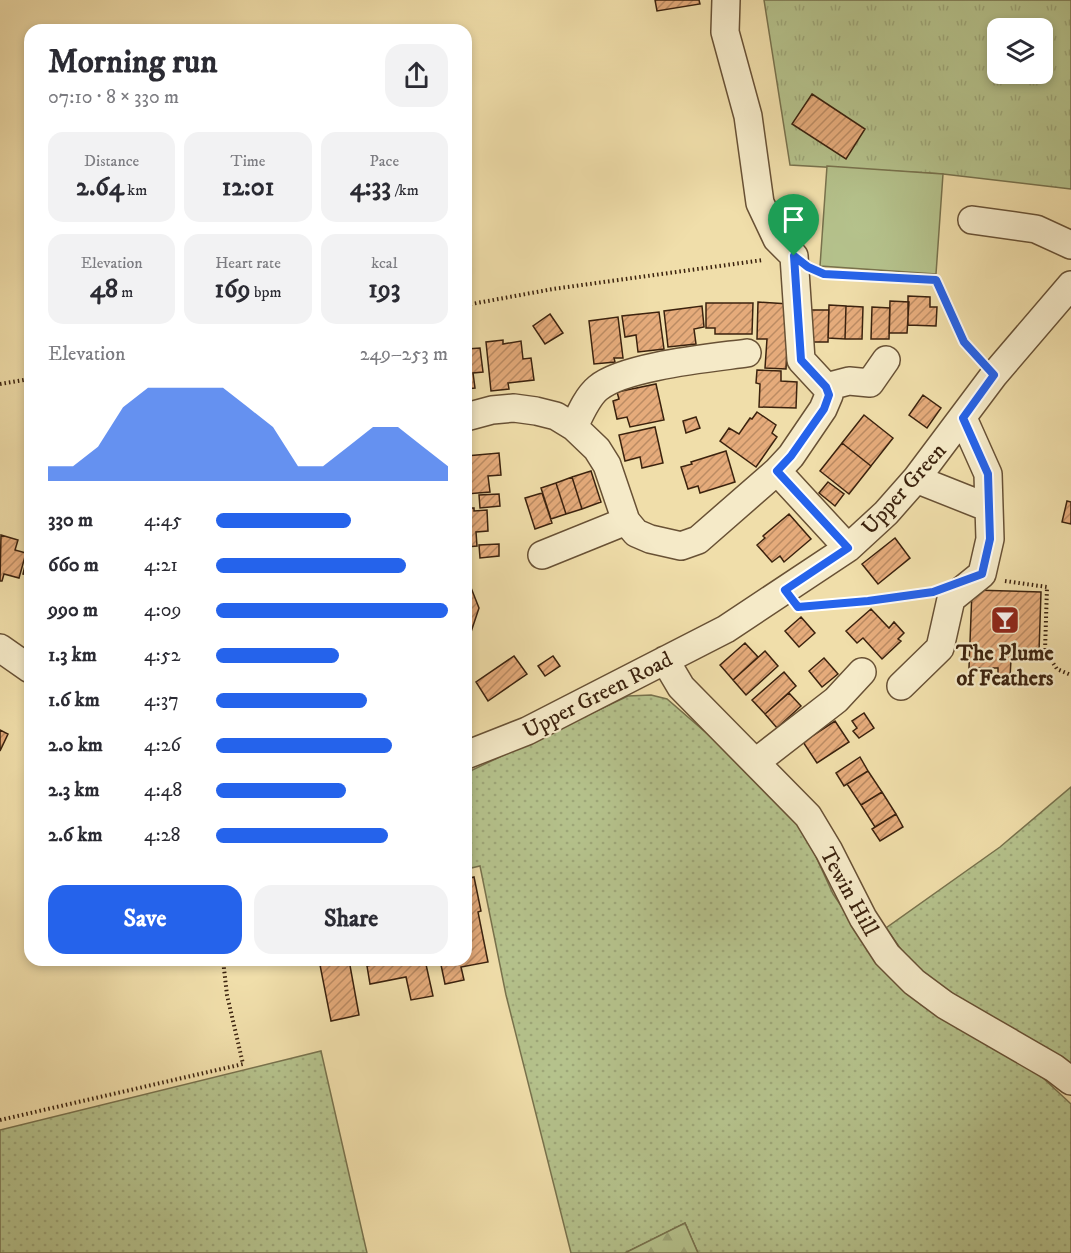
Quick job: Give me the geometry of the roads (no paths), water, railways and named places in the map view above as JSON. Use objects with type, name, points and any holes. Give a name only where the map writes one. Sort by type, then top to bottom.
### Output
[{"type":"street","points":[[472,416],[514,408],[556,416],[574,428],[597,449],[607,465],[626,521],[636,534],[681,546],[698,540],[777,471],[791,456],[824,409],[829,395],[826,387],[801,360],[794,256],[777,238],[760,203],[748,116],[725,32],[726,0]]},
{"type":"street","points":[[972,220],[1036,229],[1071,245]]},
{"type":"street","name":"Upper Green","points":[[726,629],[848,548],[886,513],[916,479],[994,375],[1071,285]]},
{"type":"street","points":[[574,428],[586,402],[597,389],[613,377],[662,366],[747,353]]},
{"type":"street","points":[[826,387],[849,381],[870,383],[886,360]]},
{"type":"street","points":[[901,687],[940,648],[951,599],[982,574],[990,539],[988,474],[963,418]]},
{"type":"street","points":[[777,471],[848,548]]},
{"type":"street","points":[[916,479],[989,508]]},
{"type":"street","points":[[542,555],[626,521]]},
{"type":"street","name":"Upper Green Road","points":[[472,753],[527,731],[726,629]]},
{"type":"street","points":[[0,648],[24,665]]},
{"type":"street","name":"Tewin Hill","points":[[665,660],[681,687],[808,816],[829,851],[863,918],[887,955],[914,982],[945,1005],[1054,1068],[1071,1082]]},
{"type":"street","points":[[756,762],[836,700],[862,672]]},
{"type":"place","name":"The Plume of Feathers","points":[[1005,620]]}]
